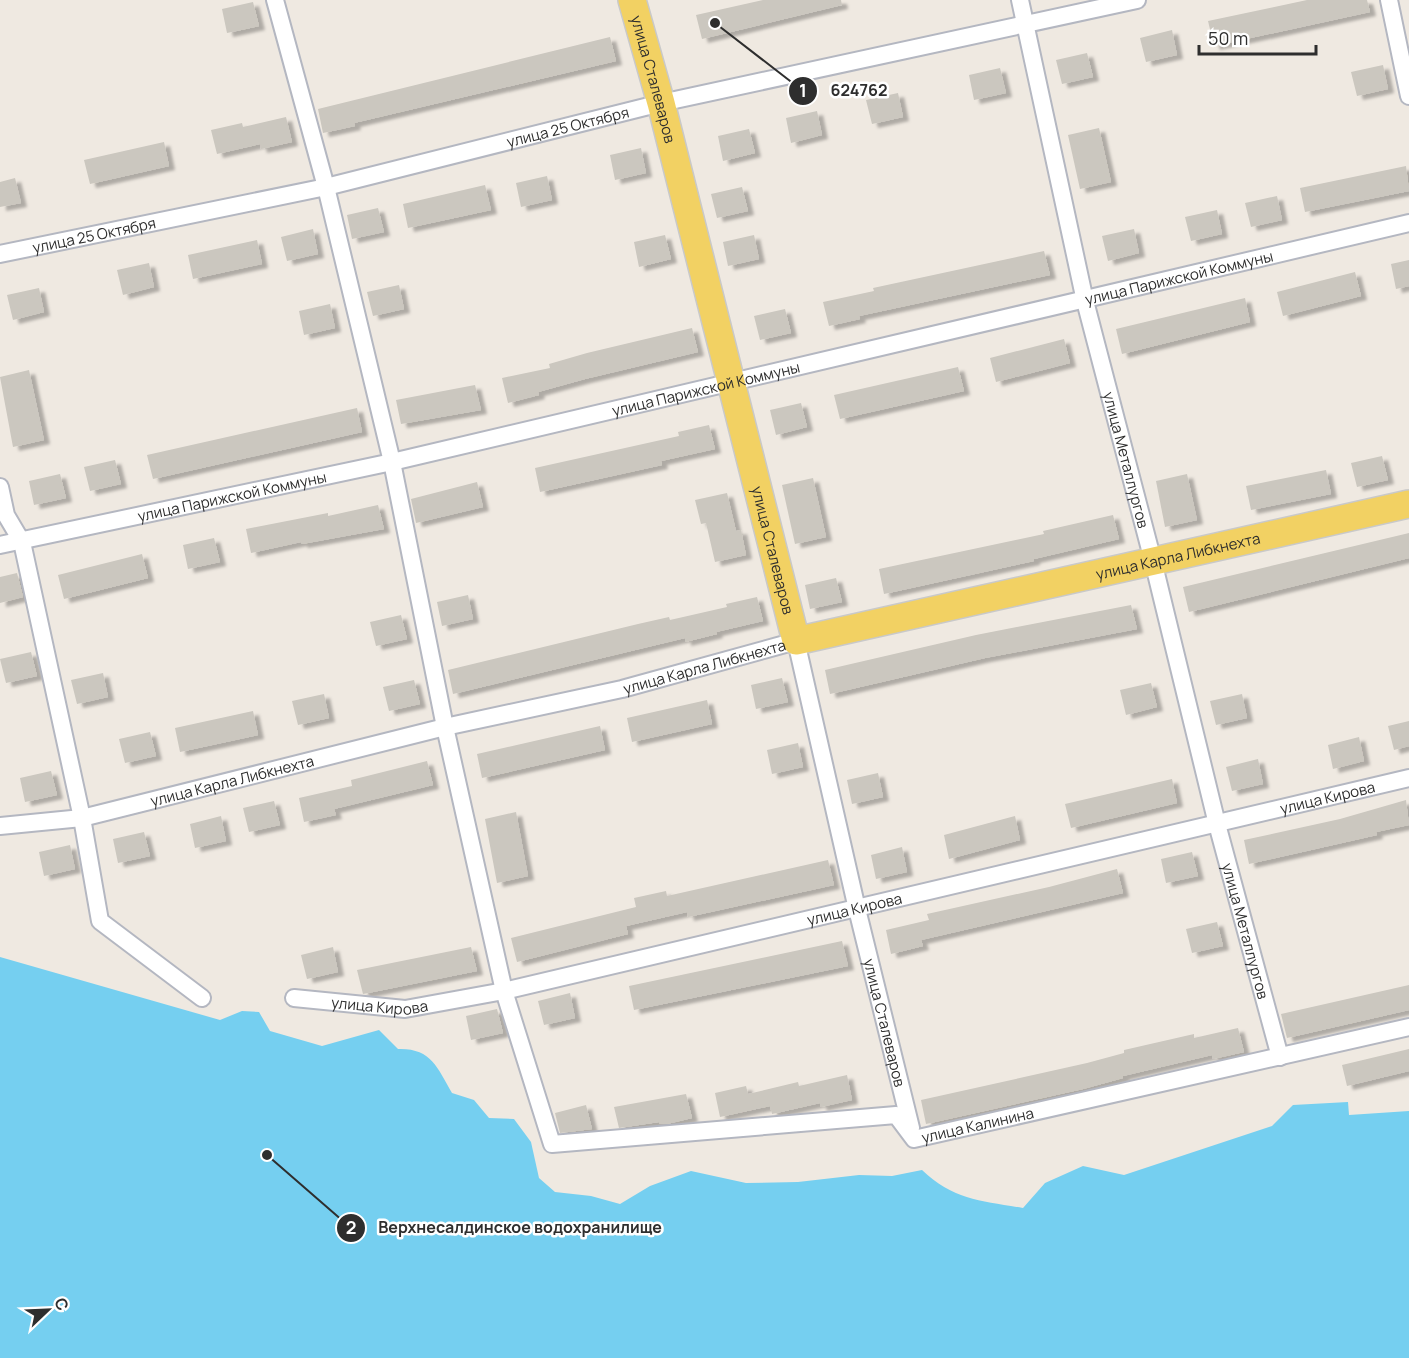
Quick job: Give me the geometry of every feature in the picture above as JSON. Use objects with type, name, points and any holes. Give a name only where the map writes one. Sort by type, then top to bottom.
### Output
[{"type":"main road","name":"улица Сталеваров","points":[[632,0],[661,103],[796,641]]},
{"type":"main road","name":"улица Карла Либкнехта","points":[[796,641],[1409,504]]},
{"type":"street","points":[[275,0],[326,187],[392,462],[445,727],[504,991]]},
{"type":"street","name":"улица Металлургов","points":[[1020,0],[1085,301],[1153,561],[1217,824],[1280,1057]]},
{"type":"street","name":"улица 25 Октября","points":[[0,254],[326,187],[661,103],[1137,0]]},
{"type":"street","points":[[1389,0],[1409,96]]},
{"type":"street","name":"улица Парижской Коммуны","points":[[0,545],[392,462],[1085,301],[1409,223]]},
{"type":"street","points":[[0,487],[6,515],[22,542],[82,818],[100,921],[202,998]]},
{"type":"street","name":"улица Карла Либкнехта","points":[[0,826],[82,818],[445,727],[622,689],[796,641]]},
{"type":"street","name":"улица Сталеваров","points":[[796,641],[857,909],[914,1139]]},
{"type":"street","name":"улица Кирова","points":[[294,998],[405,1009],[504,991],[1409,778]]},
{"type":"street","name":"улица Калинина","points":[[504,991],[552,1144],[896,1115],[914,1139],[1409,1027]]},
{"type":"water","points":[[0,957],[220,1020],[242,1011],[259,1012],[270,1031],[322,1046],[379,1030],[398,1049],[418,1052],[426,1056],[437,1067],[452,1093],[474,1100],[489,1118],[514,1119],[531,1142],[539,1178],[555,1192],[591,1196],[620,1204],[650,1186],[691,1171],[746,1183],[798,1182],[859,1175],[892,1176],[922,1170],[945,1188],[969,1198],[1023,1208],[1045,1183],[1083,1166],[1124,1175],[1272,1126],[1293,1105],[1348,1102],[1349,1115],[1409,1111],[1409,1358],[0,1358]]},
{"type":"building","points":[[763,0],[841,0],[842,5],[702,39],[696,15]]},
{"type":"building","points":[[1307,0],[1367,0],[1370,12],[1214,46],[1208,21]]},
{"type":"building","points":[[253,2],[259,26],[227,33],[222,9]]},
{"type":"building","points":[[1172,30],[1177,55],[1146,62],[1140,38]]},
{"type":"building","points":[[610,37],[616,61],[354,123],[355,126],[323,133],[318,109]]},
{"type":"building","points":[[1087,53],[1093,77],[1062,84],[1056,60]]},
{"type":"building","points":[[1383,65],[1388,89],[1357,96],[1351,72]]},
{"type":"building","points":[[1000,68],[1006,93],[974,100],[969,75]]},
{"type":"building","points":[[898,93],[903,117],[872,124],[866,100]]},
{"type":"building","points":[[817,111],[822,135],[791,143],[786,118]]},
{"type":"building","points":[[286,117],[292,142],[261,149],[260,144],[217,154],[211,130],[242,123],[243,127]]},
{"type":"building","points":[[1099,128],[1111,182],[1080,189],[1068,135]]},
{"type":"building","points":[[749,129],[755,153],[723,161],[718,136]]},
{"type":"building","points":[[164,142],[169,166],[90,184],[84,160]]},
{"type":"building","points":[[641,148],[646,173],[615,180],[610,155]]},
{"type":"building","points":[[1406,166],[1409,191],[1305,212],[1300,188]]},
{"type":"building","points":[[547,176],[552,200],[521,207],[516,183]]},
{"type":"building","points":[[15,178],[21,203],[0,207],[0,182]]},
{"type":"building","points":[[485,185],[491,210],[408,228],[403,204]]},
{"type":"building","points":[[742,187],[748,211],[717,218],[711,194]]},
{"type":"building","points":[[1277,196],[1282,220],[1251,227],[1245,203]]},
{"type":"building","points":[[378,208],[384,232],[352,239],[347,215]]},
{"type":"building","points":[[1217,210],[1222,234],[1191,241],[1185,217]]},
{"type":"building","points":[[313,229],[318,254],[287,261],[281,237]]},
{"type":"building","points":[[1134,229],[1139,253],[1108,261],[1102,236]]},
{"type":"building","points":[[665,235],[671,259],[639,267],[634,242]]},
{"type":"building","points":[[754,235],[759,259],[728,266],[723,242]]},
{"type":"building","points":[[257,240],[262,264],[193,279],[188,255]]},
{"type":"building","points":[[1044,251],[1050,275],[859,316],[860,319],[829,326],[823,302],[874,291],[873,288]]},
{"type":"building","points":[[1409,260],[1409,286],[1396,289],[1391,264]]},
{"type":"building","points":[[149,263],[154,287],[123,295],[117,270]]},
{"type":"building","points":[[1355,272],[1361,296],[1283,316],[1277,292]]},
{"type":"building","points":[[399,285],[404,309],[373,316],[367,292]]},
{"type":"building","points":[[39,288],[44,312],[13,320],[7,295]]},
{"type":"building","points":[[1245,298],[1250,322],[1122,354],[1116,329]]},
{"type":"building","points":[[330,304],[335,328],[304,335],[299,311]]},
{"type":"building","points":[[785,309],[791,333],[760,340],[754,316]]},
{"type":"building","points":[[692,328],[698,352],[585,379],[508,403],[502,378],[550,368],[549,364],[587,353]]},
{"type":"building","points":[[1064,339],[1070,363],[996,382],[990,358]]},
{"type":"building","points":[[958,367],[964,391],[840,419],[834,395]]},
{"type":"building","points":[[29,370],[44,440],[13,447],[0,377]]},
{"type":"building","points":[[475,385],[481,410],[401,424],[396,400]]},
{"type":"building","points":[[801,403],[807,427],[776,435],[770,410]]},
{"type":"building","points":[[357,408],[362,432],[153,479],[147,455]]},
{"type":"building","points":[[709,425],[715,449],[661,461],[662,465],[540,492],[535,468],[679,436],[678,432]]},
{"type":"building","points":[[1382,456],[1388,480],[1357,487],[1351,463]]},
{"type":"building","points":[[115,460],[121,484],[90,491],[84,467]]},
{"type":"building","points":[[1326,470],[1331,494],[1251,510],[1246,486]]},
{"type":"building","points":[[60,474],[66,498],[34,505],[29,481]]},
{"type":"building","points":[[1187,474],[1197,520],[1165,527],[1156,481]]},
{"type":"building","points":[[813,478],[826,537],[795,544],[782,485]]},
{"type":"building","points":[[477,482],[483,507],[416,523],[411,499]]},
{"type":"building","points":[[727,493],[736,531],[741,530],[746,555],[715,562],[706,523],[701,524],[695,500]]},
{"type":"building","points":[[378,505],[384,529],[302,544],[301,542],[251,553],[246,529],[328,513],[328,516]]},
{"type":"building","points":[[1113,515],[1119,539],[1034,559],[1034,561],[884,594],[879,569],[1044,534],[1043,531]]},
{"type":"building","points":[[1409,533],[1409,558],[1189,612],[1183,587]]},
{"type":"building","points":[[214,538],[220,562],[188,569],[183,545]]},
{"type":"building","points":[[142,554],[148,578],[64,599],[58,575]]},
{"type":"building","points":[[17,573],[23,597],[0,603],[0,577]]},
{"type":"building","points":[[836,578],[842,602],[810,609],[805,585]]},
{"type":"building","points":[[468,595],[473,619],[442,626],[437,602]]},
{"type":"building","points":[[757,597],[763,621],[685,642],[685,638],[453,694],[448,670],[669,617],[670,620],[727,607],[726,604]]},
{"type":"building","points":[[1131,605],[1137,629],[985,658],[830,694],[825,670],[976,635]]},
{"type":"building","points":[[401,615],[407,639],[376,646],[370,622]]},
{"type":"building","points":[[31,652],[37,676],[6,683],[0,659]]},
{"type":"building","points":[[103,673],[108,697],[77,704],[71,680]]},
{"type":"building","points":[[782,678],[788,702],[756,709],[751,685]]},
{"type":"building","points":[[414,680],[420,704],[389,711],[383,687]]},
{"type":"building","points":[[1151,683],[1157,707],[1126,715],[1120,690]]},
{"type":"building","points":[[324,694],[329,718],[298,725],[292,701]]},
{"type":"building","points":[[1242,694],[1247,718],[1216,725],[1210,701]]},
{"type":"building","points":[[707,700],[712,724],[632,742],[627,718]]},
{"type":"building","points":[[253,711],[258,735],[180,752],[175,728]]},
{"type":"building","points":[[1409,721],[1409,746],[1394,750],[1388,726]]},
{"type":"building","points":[[600,726],[605,750],[482,778],[477,754]]},
{"type":"building","points":[[150,732],[156,756],[125,763],[119,739]]},
{"type":"building","points":[[1359,737],[1364,761],[1333,769],[1328,745]]},
{"type":"building","points":[[798,743],[803,767],[772,774],[767,750]]},
{"type":"building","points":[[1258,759],[1263,784],[1232,791],[1226,767]]},
{"type":"building","points":[[427,761],[433,785],[334,809],[336,815],[304,822],[299,798],[352,786],[351,780]]},
{"type":"building","points":[[51,771],[57,795],[25,802],[20,778]]},
{"type":"building","points":[[878,773],[883,797],[852,804],[847,780]]},
{"type":"building","points":[[1172,779],[1177,803],[1071,828],[1065,804]]},
{"type":"building","points":[[1406,800],[1409,825],[1376,832],[1377,835],[1249,864],[1244,840],[1340,819]]},
{"type":"building","points":[[274,801],[280,825],[249,832],[243,808]]},
{"type":"building","points":[[516,812],[528,876],[497,883],[485,819]]},
{"type":"building","points":[[221,816],[226,841],[195,848],[190,824]]},
{"type":"building","points":[[1015,816],[1020,840],[949,859],[944,835]]},
{"type":"building","points":[[144,832],[150,856],[118,863],[113,839]]},
{"type":"building","points":[[70,845],[75,869],[44,876],[39,852]]},
{"type":"building","points":[[902,847],[907,872],[876,879],[871,855]]},
{"type":"building","points":[[1192,852],[1198,876],[1166,883],[1161,859]]},
{"type":"building","points":[[828,860],[834,885],[688,917],[687,912],[626,926],[628,934],[517,962],[511,938],[636,907],[634,898],[666,891],[667,896]]},
{"type":"building","points":[[1117,869],[1123,893],[921,940],[923,946],[891,954],[886,930],[929,920],[927,914],[1049,887]]},
{"type":"building","points":[[1217,922],[1223,946],[1192,953],[1186,929]]},
{"type":"building","points":[[842,941],[848,966],[634,1010],[629,986]]},
{"type":"building","points":[[333,947],[338,972],[307,979],[301,955]]},
{"type":"building","points":[[471,947],[477,971],[363,994],[357,970]]},
{"type":"building","points":[[1409,985],[1409,1010],[1287,1038],[1281,1014]]},
{"type":"building","points":[[570,993],[575,1018],[544,1025],[538,1001]]},
{"type":"building","points":[[497,1009],[503,1033],[471,1040],[466,1016]]},
{"type":"building","points":[[1238,1028],[1244,1052],[1213,1059],[1212,1055],[1123,1076],[1123,1078],[1083,1089],[926,1124],[921,1100],[1087,1063],[1124,1053],[1124,1050],[1194,1034],[1194,1038]]},
{"type":"building","points":[[1409,1049],[1409,1071],[1347,1086],[1342,1065]]},
{"type":"building","points":[[847,1075],[852,1100],[821,1107],[820,1103],[772,1114],[770,1106],[720,1117],[715,1093],[746,1086],[748,1094],[798,1082],[799,1086]]},
{"type":"building","points":[[686,1094],[692,1118],[667,1124],[659,1122],[619,1128],[614,1107]]},
{"type":"building","points":[[586,1105],[592,1129],[560,1133],[555,1113]]},
{"type":"place","name":"624762","points":[[715,23]]},
{"type":"place","name":"Верхнесалдинское водохранилище","points":[[267,1155]]}]
